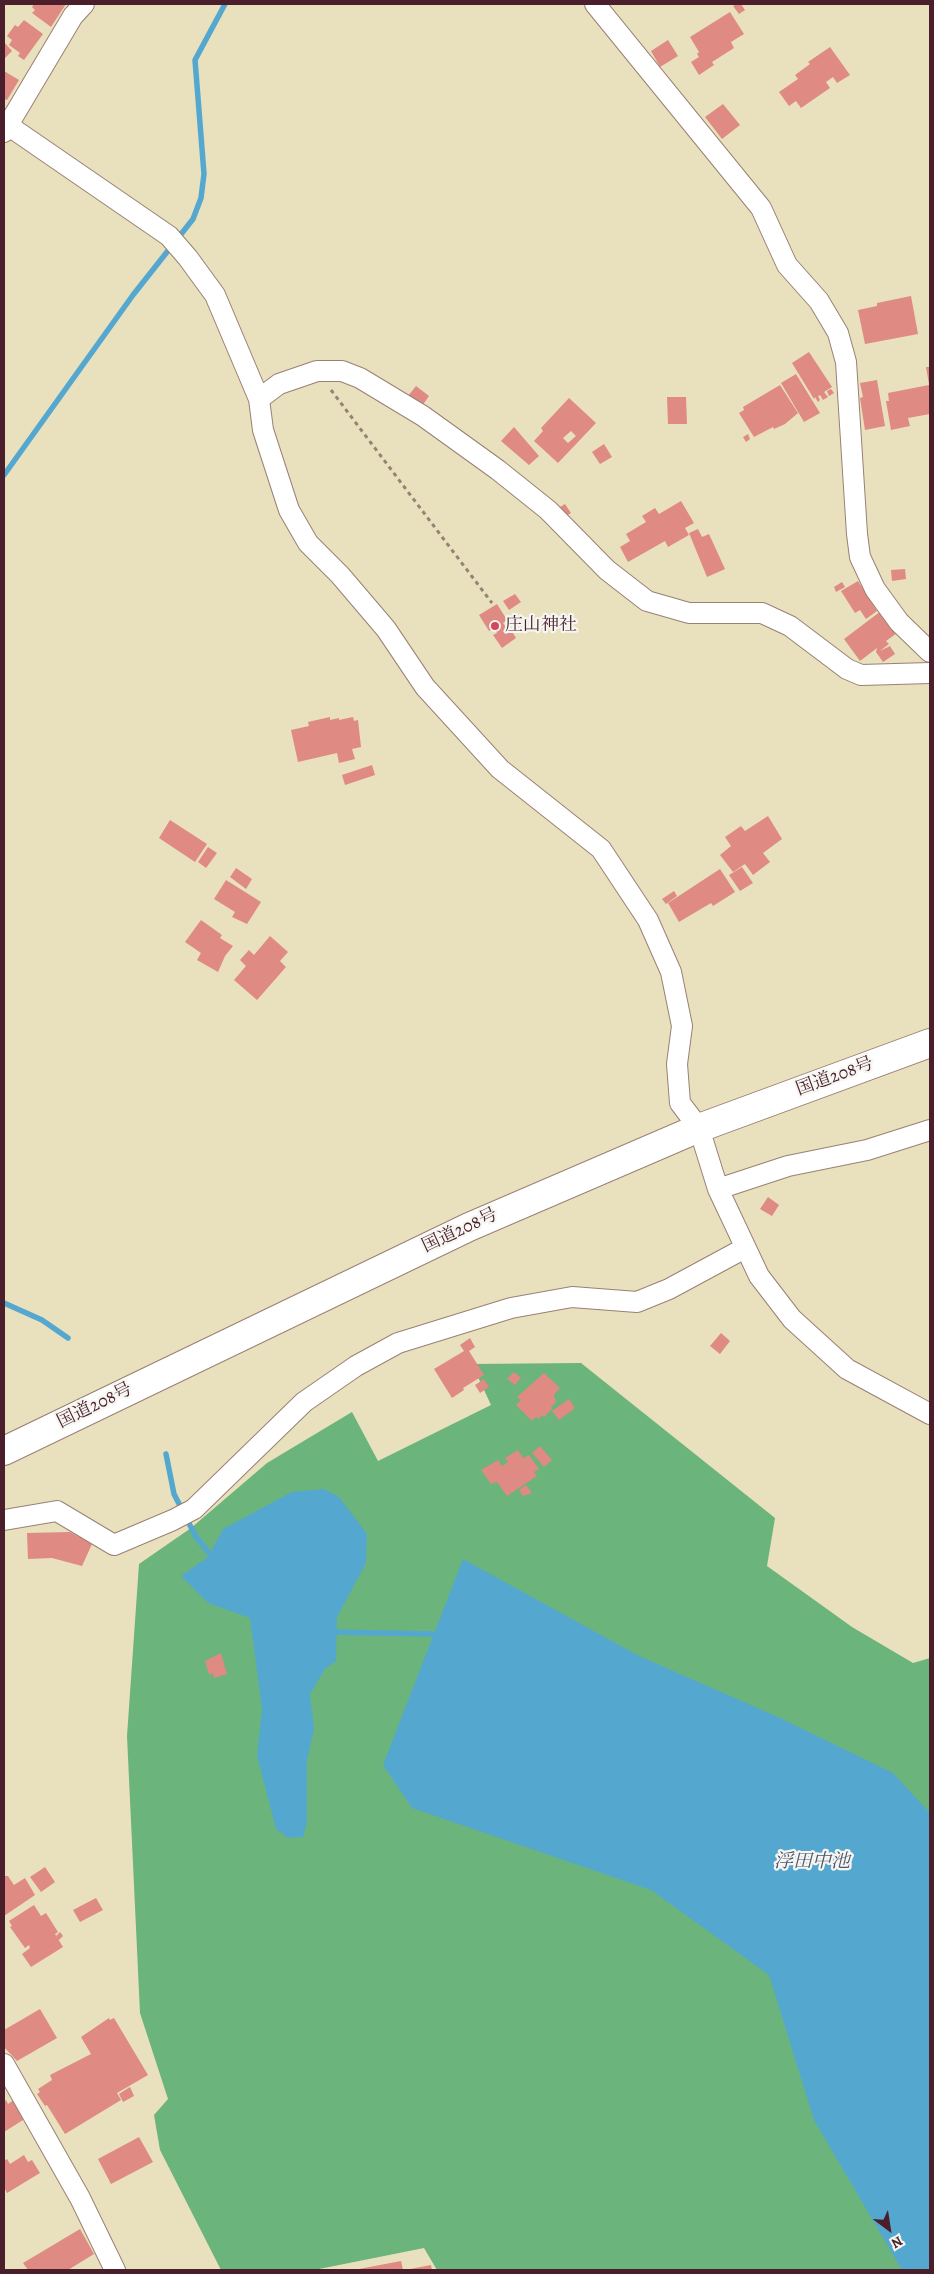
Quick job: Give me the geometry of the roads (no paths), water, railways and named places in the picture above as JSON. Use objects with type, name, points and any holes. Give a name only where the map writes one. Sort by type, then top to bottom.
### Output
[{"type":"highway","name":"国道208号","points":[[4,1451],[468,1227],[699,1128],[930,1043]]},
{"type":"street","points":[[84,4],[73,16],[5,128],[169,236],[183,251],[215,295],[259,399],[263,430],[289,510],[308,543],[340,575],[386,629],[425,687],[500,768],[601,849],[648,920],[671,972],[682,1026],[677,1064],[680,1103],[699,1128],[718,1189],[744,1248],[759,1276],[792,1319],[846,1369],[930,1414]]},
{"type":"street","points":[[595,4],[761,208],[787,265],[819,301],[838,333],[846,362],[860,557],[875,589],[899,622],[930,652]]},
{"type":"street","points":[[259,399],[279,384],[317,371],[342,371],[360,378],[423,416],[498,470],[548,510],[607,570],[647,601],[689,613],[762,613],[790,626],[847,669],[861,675],[930,673]]},
{"type":"street","points":[[718,1189],[788,1166],[867,1150],[930,1130]]},
{"type":"street","points":[[4,1520],[57,1511],[114,1545],[194,1509],[304,1402],[356,1366],[398,1343],[511,1308],[572,1297],[637,1302],[669,1289],[744,1248]]},
{"type":"street","points":[[4,2064],[80,2198],[115,2270]]},
{"type":"water","points":[[324,1489],[339,1497],[367,1534],[366,1563],[337,1617],[336,1661],[325,1669],[310,1694],[314,1729],[307,1760],[307,1822],[303,1837],[288,1838],[276,1829],[257,1756],[262,1709],[250,1618],[208,1603],[181,1576],[208,1557],[223,1529],[292,1492]]},
{"type":"water","name":"浮田中池","points":[[463,1559],[639,1656],[778,1717],[893,1773],[930,1813],[930,2270],[902,2270],[814,2120],[769,1975],[651,1890],[412,1808],[383,1765]]},
{"type":"waterway","points":[[4,475],[133,295],[193,219],[201,198],[204,174],[195,60],[225,4]]},
{"type":"waterway","points":[[4,1303],[42,1320],[68,1338]]},
{"type":"waterway","points":[[166,1454],[174,1494],[196,1537],[213,1558]]},
{"type":"waterway","points":[[330,1632],[433,1634],[439,1639]]},
{"type":"place","name":"庄山神社","points":[[495,626]]}]
